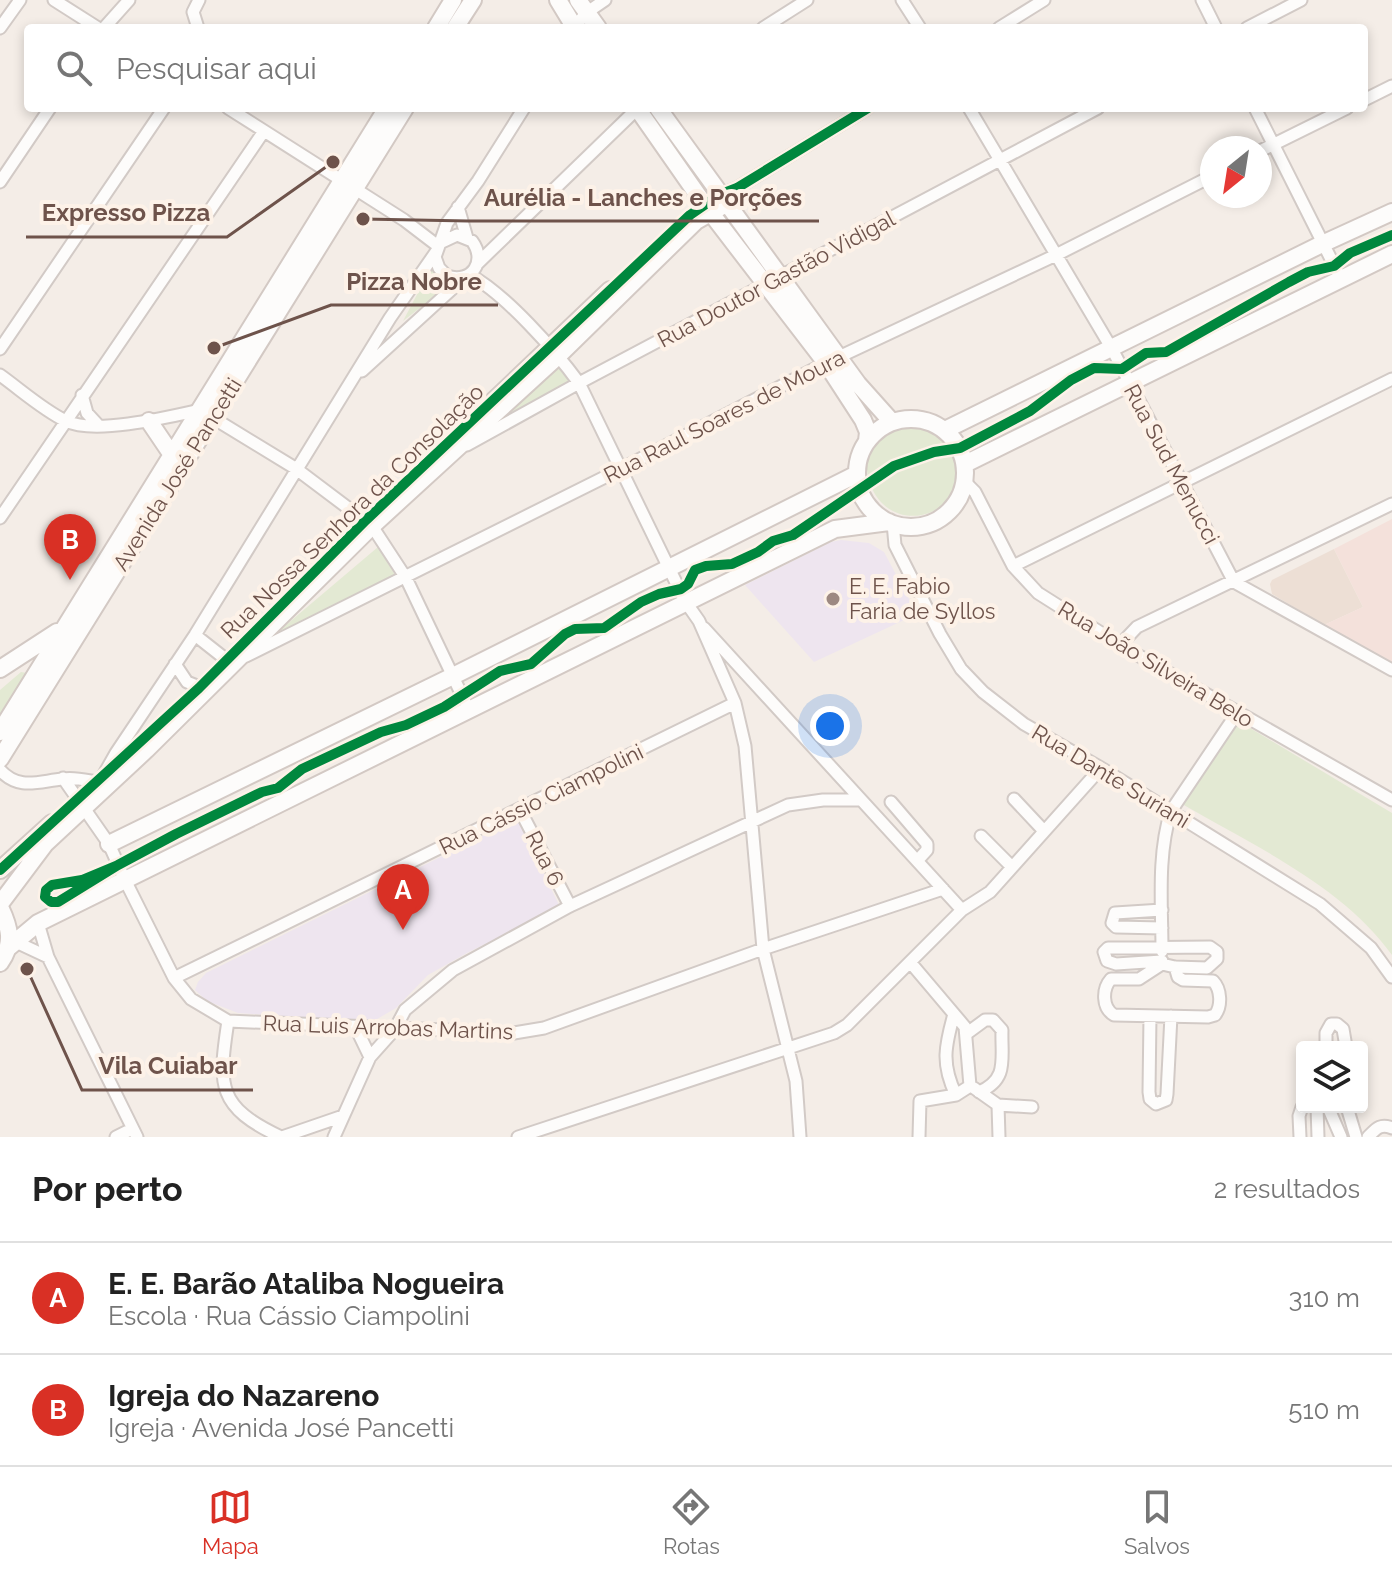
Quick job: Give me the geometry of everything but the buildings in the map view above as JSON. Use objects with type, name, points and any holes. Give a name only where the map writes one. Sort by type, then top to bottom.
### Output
[{"type":"street","points":[[0,28],[20,0]]},
{"type":"street","points":[[54,0],[94,24]]},
{"type":"street","points":[[105,24],[129,0]]},
{"type":"street","points":[[197,24],[193,12],[199,0]]},
{"type":"street","points":[[438,24],[453,0]]},
{"type":"street","points":[[463,24],[473,0]]},
{"type":"street","points":[[558,0],[573,24]]},
{"type":"street","points":[[595,24],[582,6],[605,0]]},
{"type":"street","points":[[769,24],[807,0]]},
{"type":"street","points":[[902,0],[917,24]]},
{"type":"street","points":[[1005,24],[1044,0]]},
{"type":"street","points":[[1202,0],[1214,24]]},
{"type":"street","points":[[1255,24],[1301,0]]},
{"type":"street","points":[[1368,98],[1392,86]]},
{"type":"street","points":[[0,182],[47,112]]},
{"type":"street","points":[[0,349],[161,112]]},
{"type":"street","points":[[234,112],[404,220],[439,246]]},
{"type":"street","name":"Avenida José Pancetti","points":[[348,185],[385,112]]},
{"type":"street","name":"Avenida José Pancetti","points":[[0,759],[206,414],[348,185],[402,112]]},
{"type":"street","points":[[458,207],[479,254],[472,271],[453,278],[442,273],[436,263],[447,223],[521,112]]},
{"type":"street","points":[[356,377],[472,271],[634,112]]},
{"type":"street","points":[[641,112],[707,208],[774,282]]},
{"type":"street","points":[[661,112],[723,199],[774,282],[832,360],[863,420],[868,432],[867,441]]},
{"type":"street","points":[[723,199],[861,112]]},
{"type":"street","name":"Rua Sud Menucci","points":[[971,112],[1112,349],[1234,582]]},
{"type":"street","name":"Rua Doutor Gastão Vidigal","points":[[456,452],[579,383],[1091,112]]},
{"type":"street","points":[[1257,112],[1341,279]]},
{"type":"street","points":[[1273,144],[1339,112]]},
{"type":"street","points":[[0,518],[264,131]]},
{"type":"street","name":"Rua Raul Soares de Moura","points":[[232,662],[406,578],[832,360],[1056,255],[1200,182]]},
{"type":"street","name":"Rua Nossa Senhora da Consolação","points":[[0,906],[45,844],[100,779],[232,662],[460,435],[707,208],[723,199]]},
{"type":"street","points":[[945,430],[1392,212]]},
{"type":"street","points":[[0,770],[8,779],[18,783],[63,778],[100,779],[195,635],[295,468],[439,246],[457,235],[485,244],[499,242]]},
{"type":"street","points":[[965,473],[1130,384],[1392,254]]},
{"type":"street","points":[[472,271],[554,351],[579,383],[685,601],[699,621],[962,910]]},
{"type":"street","points":[[390,318],[408,332]]},
{"type":"street","name":"Rua Nossa Senhora da Consolação","points":[[369,523],[456,452],[554,351]]},
{"type":"street","points":[[832,360],[892,422]]},
{"type":"street","points":[[0,375],[65,421],[78,426],[206,414],[295,468],[369,523],[406,578],[469,710]]},
{"type":"street","points":[[1013,566],[1392,379]]},
{"type":"street","points":[[82,395],[87,413],[99,426]]},
{"type":"street","name":"Avenida José Pancetti","points":[[0,732],[172,455],[206,414]]},
{"type":"street","points":[[920,419],[945,430],[960,448],[965,473],[954,506],[933,523],[906,527],[876,514],[866,503],[857,474],[859,457],[867,441],[892,422],[920,419]]},
{"type":"street","points":[[149,421],[172,455]]},
{"type":"street","name":"Rua João Silveira Belo","points":[[965,473],[1013,566],[1038,593],[1120,645],[1392,800]]},
{"type":"street","points":[[109,844],[857,474]]},
{"type":"street","points":[[1120,645],[1137,627],[1392,504]]},
{"type":"street","points":[[0,963],[12,945],[38,923],[685,601],[835,529],[891,523]]},
{"type":"street","name":"Rua Dante Suriani","points":[[891,523],[900,556],[961,669],[983,692],[1024,724],[1101,768],[1320,904],[1371,948],[1392,977]]},
{"type":"street","points":[[1234,582],[1392,670]]},
{"type":"street","points":[[699,621],[735,703],[745,746],[763,949],[796,1081],[800,1137]]},
{"type":"street","points":[[0,669],[62,629]]},
{"type":"street","points":[[195,635],[232,662]]},
{"type":"street","points":[[175,664],[187,682],[203,689]]},
{"type":"street","name":"Rua Nossa Senhora da Consolação","points":[[0,870],[146,750],[203,689]]},
{"type":"street","name":"Rua Cássio Ciampolini","points":[[174,978],[735,703]]},
{"type":"street","points":[[1162,963],[1163,844],[1171,811],[1237,713]]},
{"type":"street","points":[[518,1137],[789,1049],[834,1033],[847,1025],[962,910],[990,892],[1101,768]]},
{"type":"street","name":"Rua Luis Arrobas Martins","points":[[63,778],[109,844],[174,978],[188,997],[228,1021],[514,1033],[544,1028],[763,949],[943,889]]},
{"type":"street","points":[[1014,799],[1044,831]]},
{"type":"street","points":[[334,1137],[370,1057],[395,1029],[405,1010],[453,970],[570,906],[788,805],[861,800]]},
{"type":"street","points":[[891,802],[927,844],[927,850],[917,861]]},
{"type":"street","name":"Rua 6","points":[[520,810],[570,906]]},
{"type":"street","points":[[981,836],[1012,867]]},
{"type":"street","points":[[0,906],[9,925],[12,945]]},
{"type":"street","points":[[1162,910],[1115,913],[1112,923],[1116,927],[1162,928]]},
{"type":"street","points":[[38,923],[48,957],[134,1133],[116,1137]]},
{"type":"street","points":[[12,945],[33,948],[48,957]]},
{"type":"street","points":[[1162,945],[1210,947],[1217,952],[1217,959],[1207,968],[1175,967],[1162,963],[1116,964],[1104,956],[1108,948],[1162,945]]},
{"type":"street","points":[[910,962],[965,1027],[975,1089],[998,1105],[1032,1107]]},
{"type":"street","points":[[1162,963],[1145,977],[1116,977],[1107,984],[1107,1011],[1114,1015],[1215,1015],[1220,1004],[1218,985],[1213,981],[1183,980],[1178,977],[1175,967]]},
{"type":"street","points":[[954,1014],[947,1038],[945,1065],[946,1075],[956,1095]]},
{"type":"street","points":[[1150,1016],[1149,1092],[1150,1099],[1156,1104],[1166,1100],[1171,1016]]},
{"type":"street","points":[[919,1137],[920,1101],[994,1085],[1000,1076],[1002,1030],[993,1020],[985,1020],[966,1034]]},
{"type":"street","points":[[228,1021],[222,1084],[241,1114],[282,1137],[343,1116]]},
{"type":"street","points":[[1326,1041],[1331,1024],[1337,1024],[1343,1029],[1345,1041]]},
{"type":"street","points":[[356,1028],[370,1057]]},
{"type":"street","points":[[998,1105],[999,1137]]},
{"type":"street","points":[[1300,1113],[1300,1137]]},
{"type":"street","points":[[1317,1113],[1318,1137]]},
{"type":"street","points":[[1331,1113],[1341,1137]]},
{"type":"street","points":[[1349,1113],[1356,1137]]},
{"type":"street","points":[[1368,1137],[1379,1126],[1392,1128]]},
{"type":"shaded area","points":[[1392,519],[1392,663],[1324,625],[1363,607],[1334,549]]},
{"type":"shaded area","name":"E. E. Fabio Faria de Syllos","points":[[831,542],[869,543],[884,552],[917,614],[814,662],[745,585]]},
{"type":"shaded area","points":[[1334,549],[1363,607],[1324,625],[1272,594],[1270,584],[1272,580]]},
{"type":"shaded area","points":[[517,819],[560,907],[428,975],[396,1008],[372,1022],[238,1013],[207,1001],[195,990],[206,973]]},
{"type":"green space","points":[[431,268],[451,284],[403,321]]},
{"type":"green space","points":[[560,367],[573,389],[482,436]]},
{"type":"green space","points":[[912,423],[947,440],[959,457],[958,480],[952,494],[943,505],[922,515],[903,515],[888,508],[876,496],[869,481],[867,464],[870,448],[879,435],[894,426]]},
{"type":"green space","points":[[378,547],[400,583],[260,647]]},
{"type":"green space","points":[[21,672],[27,673],[0,723],[0,690]]},
{"type":"green space","points":[[1240,722],[1392,813],[1392,955],[1349,908],[1323,888],[1296,869],[1182,804]]},
{"type":"cycle path","points":[[0,870],[199,688],[366,520],[690,215],[861,112]]},
{"type":"cycle path","points":[[118,865],[82,880],[52,885],[46,890],[45,897],[51,902],[58,902],[176,834],[262,792],[278,788],[302,769],[444,707],[500,671],[531,664],[575,629],[604,628],[641,602],[681,589],[688,584],[695,570],[732,564],[773,541],[793,535],[894,466],[934,452],[960,448],[1030,411],[1071,380],[1094,368],[1122,369],[1146,353],[1166,352],[1308,272],[1334,266],[1350,253],[1392,235]]},
{"type":"place","name":"Expresso Pizza","points":[[333,162]]},
{"type":"place","name":"Aurélia - Lanches e Porções","points":[[363,219]]},
{"type":"place","name":"Pizza Nobre","points":[[214,348]]},
{"type":"place","name":"Igreja do Nazareno","points":[[70,580]]},
{"type":"place","name":"E. E. Fabio Faria de Syllos","points":[[833,599]]},
{"type":"place","name":"E. E. Barão Ataliba Nogueira","points":[[403,930]]},
{"type":"place","name":"Vila Cuiabar","points":[[27,969]]}]
